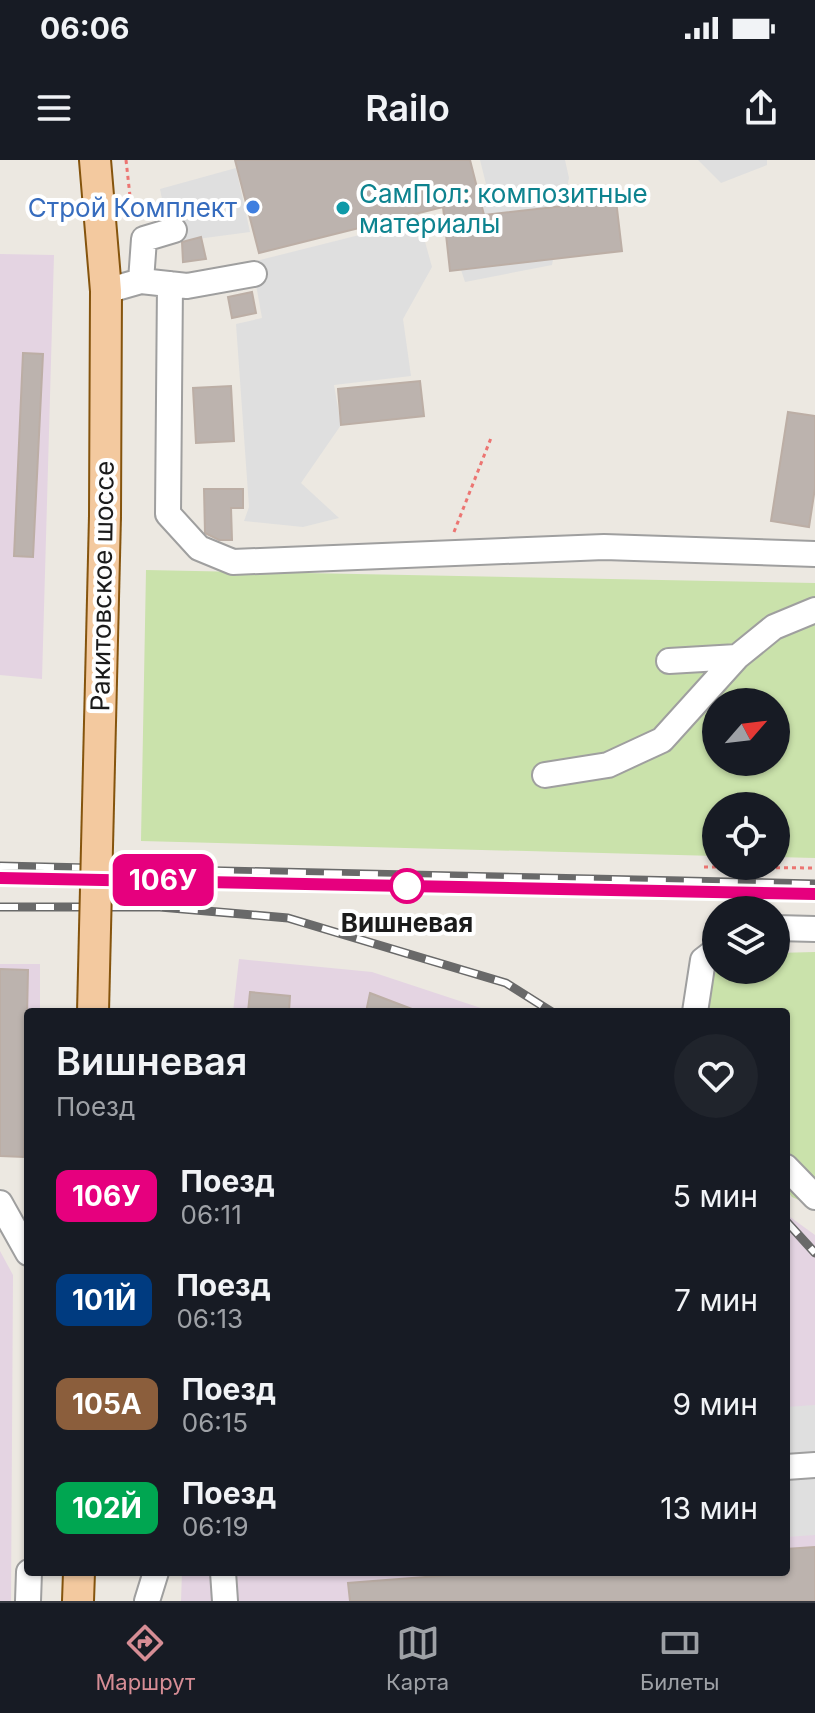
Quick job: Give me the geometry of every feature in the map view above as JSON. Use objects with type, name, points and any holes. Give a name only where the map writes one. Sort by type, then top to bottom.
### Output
[{"type":"main road","name":"Ракитовское шоссе","points":[[93,1008],[105,516],[106,291],[95,160]]},
{"type":"main road","points":[[78,1601],[79,1576]]},
{"type":"street","points":[[141,281],[144,239],[174,230]]},
{"type":"street","points":[[106,291],[141,281],[187,286],[254,274]]},
{"type":"street","points":[[170,284],[168,514],[199,548],[233,562],[604,547],[815,554]]},
{"type":"street","points":[[545,775],[608,765],[662,740],[737,657],[774,627],[815,610]]},
{"type":"street","points":[[669,661],[737,657]]},
{"type":"street","points":[[790,928],[815,929]]},
{"type":"street","points":[[696,1008],[702,966]]},
{"type":"street","points":[[790,1171],[815,1197]]},
{"type":"street","points":[[0,1203],[24,1246]]},
{"type":"street","points":[[790,1467],[815,1465]]},
{"type":"street","points":[[28,1601],[29,1576]]},
{"type":"street","points":[[147,1601],[155,1576]]},
{"type":"street","points":[[223,1576],[225,1601]]},
{"type":"path","points":[[126,160],[131,220],[144,239]]},
{"type":"path","points":[[445,554],[491,438]]},
{"type":"path","points":[[790,868],[815,868]]},
{"type":"shaded area","points":[[480,160],[565,160],[569,178],[552,265],[465,282],[443,216],[491,204]]},
{"type":"shaded area","points":[[698,160],[767,160],[767,165],[721,183]]},
{"type":"shaded area","points":[[236,168],[250,232],[182,241],[166,219],[160,189]]},
{"type":"shaded area","points":[[419,220],[432,267],[403,319],[411,376],[334,385],[341,425],[301,483],[339,518],[303,527],[244,521],[249,507],[236,324],[262,318],[252,262]]},
{"type":"shaded area","points":[[0,254],[54,255],[42,679],[0,675]]},
{"type":"shaded area","points":[[239,959],[372,972],[481,1008],[233,1008]]},
{"type":"shaded area","points":[[0,964],[40,964],[40,1008],[24,1008],[24,1154],[0,1153]]},
{"type":"shaded area","points":[[790,1217],[815,1235],[815,1601],[181,1601],[182,1576],[790,1576]]},
{"type":"shaded area","points":[[0,1251],[13,1275],[11,1601],[0,1601]]},
{"type":"shaded area","points":[[815,1405],[815,1535],[790,1537],[790,1407]]},
{"type":"green space","points":[[146,570],[815,583],[815,858],[790,857],[790,792],[702,792],[702,856],[141,841]]},
{"type":"green space","points":[[815,952],[815,1207],[790,1194],[790,1008],[702,1008],[711,984],[790,984],[790,953]]},
{"type":"building","name":"СамПол: композитные материалы","points":[[235,160],[470,160],[484,215],[616,200],[622,251],[450,271],[443,207],[259,253]]},
{"type":"building","points":[[201,237],[206,259],[183,262],[182,242]]},
{"type":"building","points":[[252,292],[256,313],[232,318],[228,297]]},
{"type":"building","points":[[23,353],[43,354],[33,557],[14,556]]},
{"type":"building","points":[[420,381],[424,416],[341,425],[338,389]]},
{"type":"building","points":[[231,386],[234,441],[196,443],[193,388]]},
{"type":"building","points":[[788,412],[815,416],[815,488],[809,527],[771,521]]},
{"type":"building","points":[[204,489],[243,489],[243,508],[231,508],[232,540],[219,540],[205,533]]},
{"type":"building","points":[[0,969],[28,970],[27,1008],[24,1008],[24,1157],[0,1156]]},
{"type":"building","points":[[250,992],[290,996],[289,1008],[248,1008]]},
{"type":"building","points":[[370,993],[409,1008],[367,1008]]},
{"type":"building","points":[[815,1547],[815,1601],[350,1601],[348,1583],[438,1576],[790,1576],[790,1549]]},
{"type":"railway","points":[[0,866],[815,884]]},
{"type":"railway","points":[[68,878],[504,888]]},
{"type":"railway","points":[[0,907],[160,907],[288,918],[506,983],[546,1008]]},
{"type":"railway","points":[[790,1225],[815,1253]]},
{"type":"train","name":"106У","points":[[0,878],[815,894]]},
{"type":"place","name":"Строй Комплект","points":[[253,207]]},
{"type":"place","name":"СамПол: композитные материалы","points":[[343,208]]},
{"type":"place","name":"Вишневая","points":[[407,886]]}]
